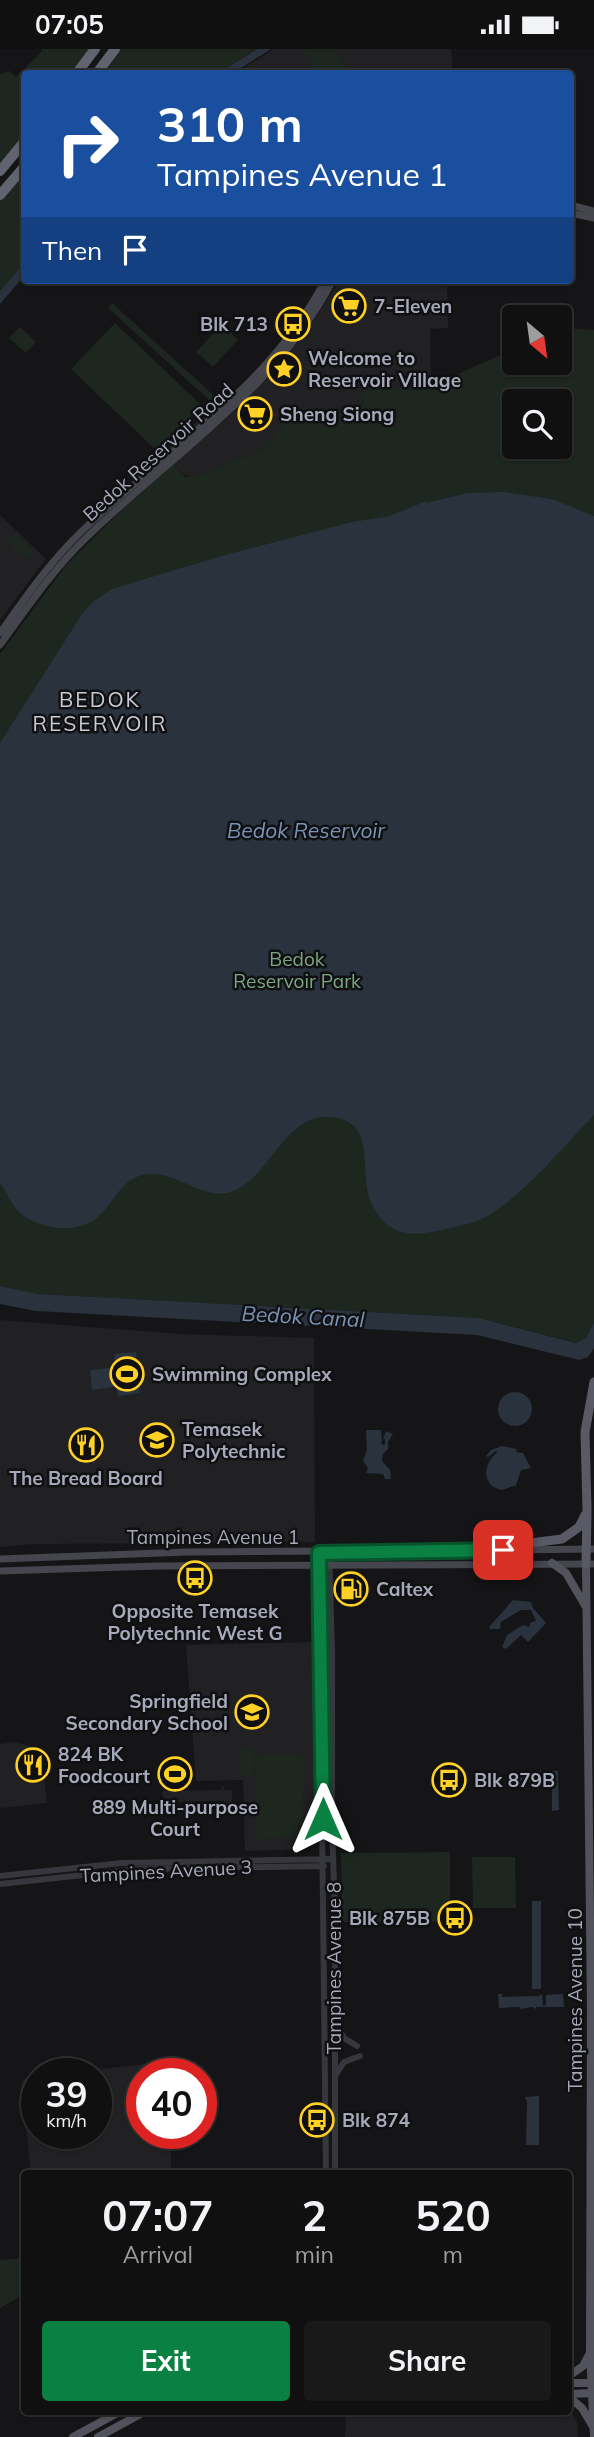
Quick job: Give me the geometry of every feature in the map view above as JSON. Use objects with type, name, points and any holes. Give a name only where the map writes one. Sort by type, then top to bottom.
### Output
[{"type":"highway","points":[[78,70],[94,49]]},
{"type":"highway","points":[[99,70],[115,49]]},
{"type":"highway","points":[[0,171],[21,146]]},
{"type":"highway","points":[[0,195],[21,170]]},
{"type":"highway","points":[[590,1564],[585,1432],[594,1382]]},
{"type":"highway","points":[[476,1550],[562,1539],[579,1527],[587,1510]]},
{"type":"main road","points":[[574,206],[594,211]]},
{"type":"main road","points":[[574,214],[594,218]]},
{"type":"main road","name":"Bedok Reservoir Road","points":[[0,633],[36,583],[69,544],[216,414],[265,363],[300,323],[323,284]]},
{"type":"main road","name":"Bedok Reservoir Road","points":[[0,645],[51,575],[75,549],[227,413],[285,352],[306,328],[331,284]]},
{"type":"main road","name":"Tampines Avenue 1","points":[[0,1559],[188,1552],[589,1549]]},
{"type":"main road","points":[[188,1552],[185,1560],[188,1565]]},
{"type":"main road","points":[[371,1552],[368,1558],[372,1564]]},
{"type":"main road","points":[[552,1563],[566,1573],[586,1607]]},
{"type":"main road","name":"Tampines Avenue 1","points":[[0,1571],[188,1565],[590,1564]]},
{"type":"main road","name":"Tampines Avenue 10","points":[[590,1564],[586,1607],[591,2009],[590,2351],[593,2433]]},
{"type":"main road","points":[[572,2374],[583,2366],[590,2351]]},
{"type":"main road","points":[[572,2383],[593,2383]]},
{"type":"main road","points":[[572,2395],[593,2393]]},
{"type":"main road","points":[[572,2398],[582,2408],[593,2433]]},
{"type":"main road","points":[[73,2437],[114,2415]]},
{"type":"main road","points":[[98,2437],[139,2415]]},
{"type":"street","name":"Tampines Avenue 8","points":[[319,1553],[326,2170]]},
{"type":"street","name":"Tampines Avenue 8","points":[[328,1553],[332,1650],[335,1915],[335,2170]]},
{"type":"street","points":[[322,1650],[332,1650]]},
{"type":"street","name":"Tampines Avenue 3","points":[[0,1884],[139,1869],[333,1862]]},
{"type":"street","name":"Tampines Avenue 3","points":[[0,1876],[122,1863],[323,1863]]},
{"type":"street","points":[[334,2020],[340,2035],[356,2046]]},
{"type":"street","points":[[334,2078],[344,2062],[360,2056]]},
{"type":"shaded area","points":[[274,49],[451,49],[453,70],[241,70]]},
{"type":"shaded area","points":[[337,284],[447,284],[448,328],[430,329],[431,386],[363,390],[363,411],[282,416],[282,429],[266,448],[193,477],[184,475],[174,464],[241,406],[302,338]]},
{"type":"shaded area","points":[[0,515],[46,559],[0,620]]},
{"type":"shaded area","name":"Temasek Polytechnic","points":[[0,1320],[180,1334],[314,1338],[315,1542],[33,1544],[0,1547]]},
{"type":"shaded area","name":"Springfield Secondary School","points":[[314,1642],[314,1840],[303,1849],[245,1851],[243,1780],[196,1781],[186,1645]]},
{"type":"shaded area","points":[[15,1742],[30,1746],[41,1757],[47,1803],[0,1808],[0,1744]]},
{"type":"shaded area","points":[[222,1786],[224,1790],[232,1790],[232,1814],[222,1814],[223,1801],[162,1802],[162,1791],[221,1790]]},
{"type":"shaded area","points":[[126,2066],[126,2149],[171,2149],[171,2170],[31,2170],[28,2149],[112,2149],[112,2068]]},
{"type":"shaded area","points":[[572,2414],[577,2422],[578,2437],[345,2437],[346,2415]]},
{"type":"green space","points":[[41,49],[92,49],[76,70],[28,70],[26,67]]},
{"type":"green space","points":[[119,49],[257,49],[224,70],[103,70]]},
{"type":"green space","points":[[303,49],[334,49],[347,70],[316,70]]},
{"type":"green space","points":[[10,71],[16,77],[21,72],[21,144],[0,169],[0,74]]},
{"type":"green space","points":[[21,177],[21,266],[0,291],[0,200]]},
{"type":"green space","points":[[112,303],[220,401],[219,409],[159,461],[156,458],[212,409],[208,399],[108,308]]},
{"type":"green space","points":[[115,323],[201,405],[157,451],[71,369]]},
{"type":"green space","points":[[222,324],[238,340],[213,367],[196,352]]},
{"type":"green space","points":[[20,327],[36,342],[26,353],[9,338]]},
{"type":"green space","name":"Bedok Reservoir","points":[[572,329],[594,330],[594,1323],[585,1339],[574,1342],[479,1318],[37,1294],[0,1286],[0,654],[66,565],[126,506],[174,464],[185,477],[193,477],[266,448],[264,443],[271,441],[278,430],[282,429],[281,416],[363,411],[362,390],[431,386],[502,354],[502,375],[572,375]]},
{"type":"green space","points":[[15,533],[34,551],[26,560],[6,541]]},
{"type":"green space","points":[[240,1750],[253,1750],[253,1775],[240,1775]]},
{"type":"green space","points":[[303,1754],[304,1837],[257,1839],[256,1755]]},
{"type":"green space","points":[[450,1852],[450,1922],[342,1922],[341,1853]]},
{"type":"green space","points":[[472,1857],[515,1857],[516,1908],[473,1908]]},
{"type":"green space","points":[[21,2258],[21,2296],[0,2308],[0,2260]]},
{"type":"water","points":[[257,49],[271,49],[238,70],[224,70]]},
{"type":"water","points":[[21,266],[21,280],[0,304],[0,291]]},
{"type":"water","name":"Bedok Reservoir","points":[[503,492],[552,499],[594,516],[594,1115],[532,1180],[505,1204],[482,1219],[438,1231],[405,1233],[386,1224],[378,1215],[367,1190],[364,1148],[360,1136],[353,1126],[342,1119],[324,1117],[311,1120],[288,1136],[258,1172],[236,1190],[214,1193],[161,1175],[141,1175],[126,1184],[99,1216],[81,1226],[60,1228],[28,1219],[17,1210],[0,1183],[0,743],[82,614],[94,601],[112,589],[225,555],[352,522],[390,516],[426,501],[427,503],[467,493]]},
{"type":"water","name":"Bedok Canal","points":[[0,1286],[38,1294],[479,1318],[576,1343],[586,1338],[594,1323],[594,1348],[588,1357],[579,1360],[477,1335],[36,1311],[0,1304]]},
{"type":"water","name":"Swimming Complex","points":[[136,1352],[140,1393],[118,1396],[114,1354]]},
{"type":"water","points":[[110,1368],[113,1387],[92,1390],[90,1370]]},
{"type":"water","points":[[515,1392],[527,1397],[532,1409],[527,1421],[515,1426],[503,1421],[498,1409],[503,1397]]},
{"type":"water","points":[[366,1430],[381,1430],[382,1445],[385,1444],[383,1439],[386,1431],[393,1434],[382,1461],[390,1470],[391,1479],[385,1479],[383,1474],[366,1473],[368,1468],[363,1461],[367,1450]]},
{"type":"water","points":[[502,1446],[523,1453],[531,1468],[521,1470],[516,1485],[502,1490],[491,1485],[486,1475],[489,1463],[497,1453],[496,1451],[486,1456],[491,1450]]},
{"type":"water","points":[[513,1600],[531,1602],[546,1623],[528,1642],[521,1635],[506,1649],[502,1647],[507,1635],[523,1625],[530,1627],[530,1623],[536,1621],[531,1610],[521,1610],[501,1622],[500,1629],[490,1629]]},
{"type":"water","points":[[515,1771],[558,1771],[559,1810],[552,1811],[552,1782],[515,1782]]},
{"type":"water","points":[[532,1901],[541,1901],[541,1989],[532,1989]]},
{"type":"water","points":[[498,1994],[502,1994],[502,1997],[542,1994],[543,2006],[546,2005],[546,1995],[563,1994],[564,2007],[499,2008]]},
{"type":"water","points":[[539,2096],[539,2145],[526,2145],[525,2097]]},
{"type":"place","name":"7-Eleven","points":[[349,306]]},
{"type":"place","name":"Blk 713","points":[[293,324]]},
{"type":"place","name":"Welcome to Reservoir Village","points":[[284,369]]},
{"type":"place","name":"Sheng Siong","points":[[255,414]]},
{"type":"place","name":"Swimming Complex","points":[[127,1374]]},
{"type":"place","name":"Temasek Polytechnic","points":[[157,1440]]},
{"type":"place","name":"The Bread Board","points":[[86,1445]]},
{"type":"place","name":"Opposite Temasek Polytechnic West G","points":[[195,1578]]},
{"type":"place","name":"Caltex","points":[[351,1589]]},
{"type":"place","name":"Springfield Secondary School","points":[[252,1712]]},
{"type":"place","name":"824 BK Foodcourt","points":[[33,1765]]},
{"type":"place","name":"889 Multi-purpose Court","points":[[175,1774]]},
{"type":"place","name":"Blk 879B","points":[[449,1780]]},
{"type":"place","name":"Blk 875B","points":[[455,1918]]},
{"type":"place","name":"Blk 874","points":[[317,2120]]},
{"type":"district","name":"BEDOK RESERVOIR","points":[[100,712]]},
{"type":"route","points":[[323,1819],[319,1553],[503,1550]]},
{"type":"park label","name":"Bedok Reservoir Park","points":[[297,970]]}]
